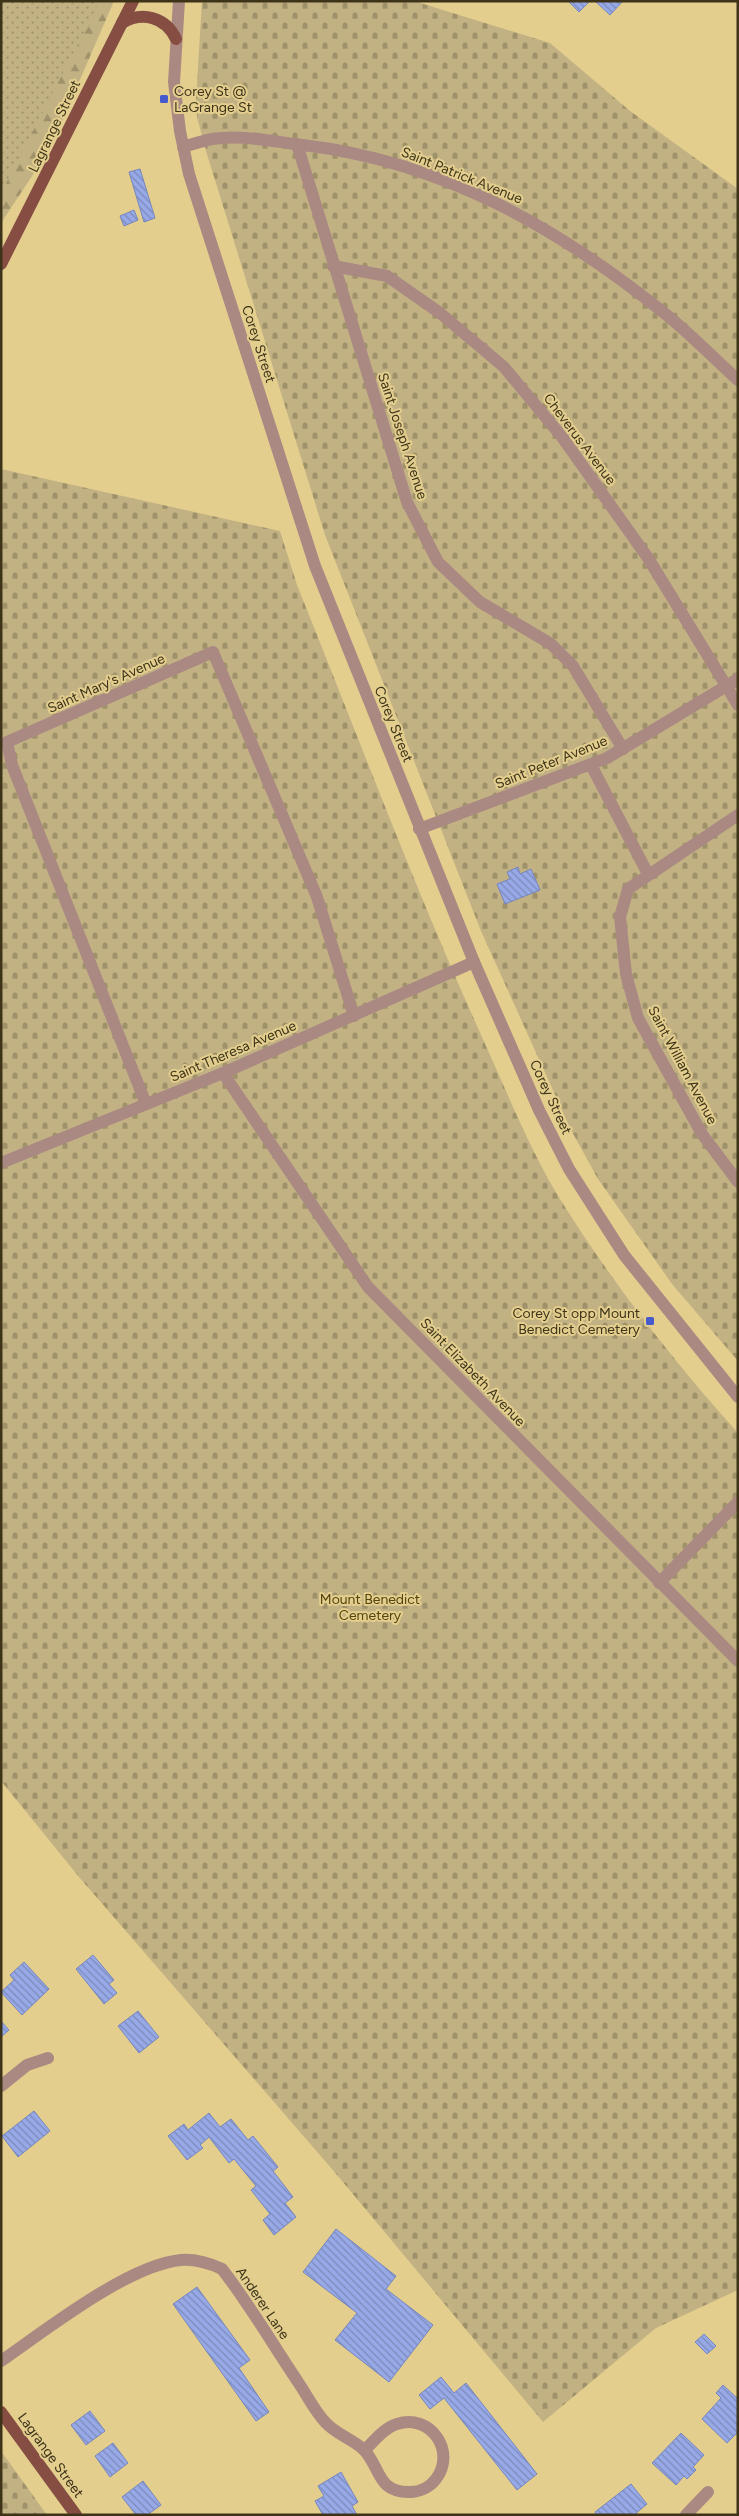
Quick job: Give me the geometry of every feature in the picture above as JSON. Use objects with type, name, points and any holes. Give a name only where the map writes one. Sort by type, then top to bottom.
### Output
[{"type":"main road","name":"Lagrange Street","points":[[1,264],[133,1]]},
{"type":"main road","points":[[122,23],[138,16],[152,17],[170,29],[176,39]]},
{"type":"main road","name":"Lagrange Street","points":[[1,2412],[76,2515]]},
{"type":"street","name":"Corey Street","points":[[179,1],[175,98],[183,147],[197,200],[302,528],[419,829],[474,962],[540,1110],[585,1196],[624,1255],[738,1397]]},
{"type":"street","name":"Saint Patrick Avenue","points":[[183,147],[223,138],[346,150],[411,167],[508,207],[590,257],[668,316],[738,380]]},
{"type":"street","name":"Saint Joseph Avenue","points":[[297,144],[332,266],[407,502],[438,562],[480,602],[551,644],[568,661],[623,749]]},
{"type":"street","name":"Cheverus Avenue","points":[[332,266],[387,276],[440,313],[504,367],[562,437],[648,558],[738,705]]},
{"type":"street","name":"Saint Mary's Avenue","points":[[146,1104],[12,765],[8,742],[214,652],[317,897],[354,1016]]},
{"type":"street","name":"Saint Peter Avenue","points":[[419,829],[591,765],[623,749],[738,679]]},
{"type":"street","points":[[591,765],[648,874]]},
{"type":"street","name":"Saint William Avenue","points":[[738,815],[648,874],[628,890],[620,918],[626,974],[638,1018],[702,1134],[738,1182]]},
{"type":"street","name":"Saint Theresa Avenue","points":[[1,1163],[223,1073],[474,962]]},
{"type":"street","name":"Saint Elizabeth Avenue","points":[[223,1073],[368,1287],[738,1661]]},
{"type":"street","points":[[659,1583],[738,1502]]},
{"type":"street","points":[[1,2086],[27,2065],[48,2058]]},
{"type":"street","name":"Anderer Lane","points":[[1,2361],[83,2304],[126,2280],[170,2262],[203,2262],[222,2269],[326,2424],[365,2450],[383,2482],[392,2489],[416,2492],[426,2488],[436,2480],[442,2470],[444,2459],[443,2447],[438,2436],[419,2423],[407,2422],[396,2424],[386,2430],[365,2450]]},
{"type":"street","points":[[686,2515],[708,2492]]},
{"type":"green space","points":[[1,1],[114,1],[50,149],[1,223]]},
{"type":"green space","points":[[1,1],[100,1],[1,193]]},
{"type":"green space","points":[[202,1],[414,1],[550,43],[630,111],[738,189],[738,1361],[672,1284],[598,1179],[571,1130],[481,931],[325,535],[206,151],[197,117],[196,100]]},
{"type":"green space","name":"Mount Benedict Cemetery","points":[[1,469],[280,531],[297,585],[410,869],[520,1124],[541,1166],[584,1237],[625,1295],[691,1379],[738,1433],[738,2290],[656,2328],[543,2422],[332,2169],[79,1877],[1,1781]]},
{"type":"green space","points":[[1,2451],[47,2515],[1,2515]]},
{"type":"building","points":[[568,1],[590,1],[579,12]]},
{"type":"building","points":[[595,1],[623,1],[610,15]]},
{"type":"building","points":[[140,169],[155,218],[144,222],[129,172]]},
{"type":"building","points":[[134,210],[138,220],[124,226],[120,216]]},
{"type":"building","points":[[518,867],[520,874],[531,869],[540,890],[505,904],[497,884],[510,879],[507,872]]},
{"type":"building","points":[[93,1955],[114,1980],[109,1984],[117,1993],[104,2004],[76,1969]]},
{"type":"building","points":[[24,1962],[49,1989],[22,2015],[1,1992],[14,1980],[10,1975]]},
{"type":"building","points":[[138,2011],[159,2037],[139,2053],[118,2026]]},
{"type":"building","points":[[1,2021],[9,2030],[1,2037]]},
{"type":"building","points":[[34,2111],[50,2131],[18,2157],[2,2136]]},
{"type":"building","points":[[209,2113],[220,2127],[231,2119],[248,2140],[253,2136],[278,2167],[273,2171],[293,2197],[285,2203],[296,2217],[274,2235],[263,2220],[270,2214],[251,2190],[256,2186],[234,2159],[229,2163],[209,2137],[200,2145],[203,2148],[187,2160],[168,2136],[184,2124],[188,2130]]},
{"type":"building","points":[[336,2229],[396,2276],[386,2289],[433,2325],[389,2382],[335,2340],[357,2313],[303,2272]]},
{"type":"building","points":[[197,2287],[250,2360],[239,2368],[269,2412],[256,2421],[173,2304]]},
{"type":"building","points":[[704,2334],[716,2346],[707,2354],[695,2342]]},
{"type":"building","points":[[441,2377],[454,2393],[466,2383],[537,2474],[517,2490],[444,2398],[430,2409],[419,2395]]},
{"type":"building","points":[[723,2385],[738,2399],[738,2432],[727,2443],[702,2419],[721,2398],[716,2393]]},
{"type":"building","points":[[90,2411],[105,2431],[86,2445],[71,2425]]},
{"type":"building","points":[[681,2433],[704,2455],[693,2467],[696,2470],[687,2479],[684,2476],[676,2485],[652,2463]]},
{"type":"building","points":[[113,2443],[128,2463],[110,2477],[95,2456]]},
{"type":"building","points":[[341,2472],[358,2502],[352,2506],[357,2515],[323,2515],[315,2501],[324,2496],[318,2486]]},
{"type":"building","points":[[143,2481],[161,2505],[147,2515],[136,2515],[122,2497]]},
{"type":"building","points":[[631,2484],[647,2504],[634,2515],[597,2515],[595,2512]]},
{"type":"place","name":"Corey St @ LaGrange St","points":[[164,99]]},
{"type":"place","name":"Corey St opp Mount Benedict Cemetery","points":[[650,1321]]}]
